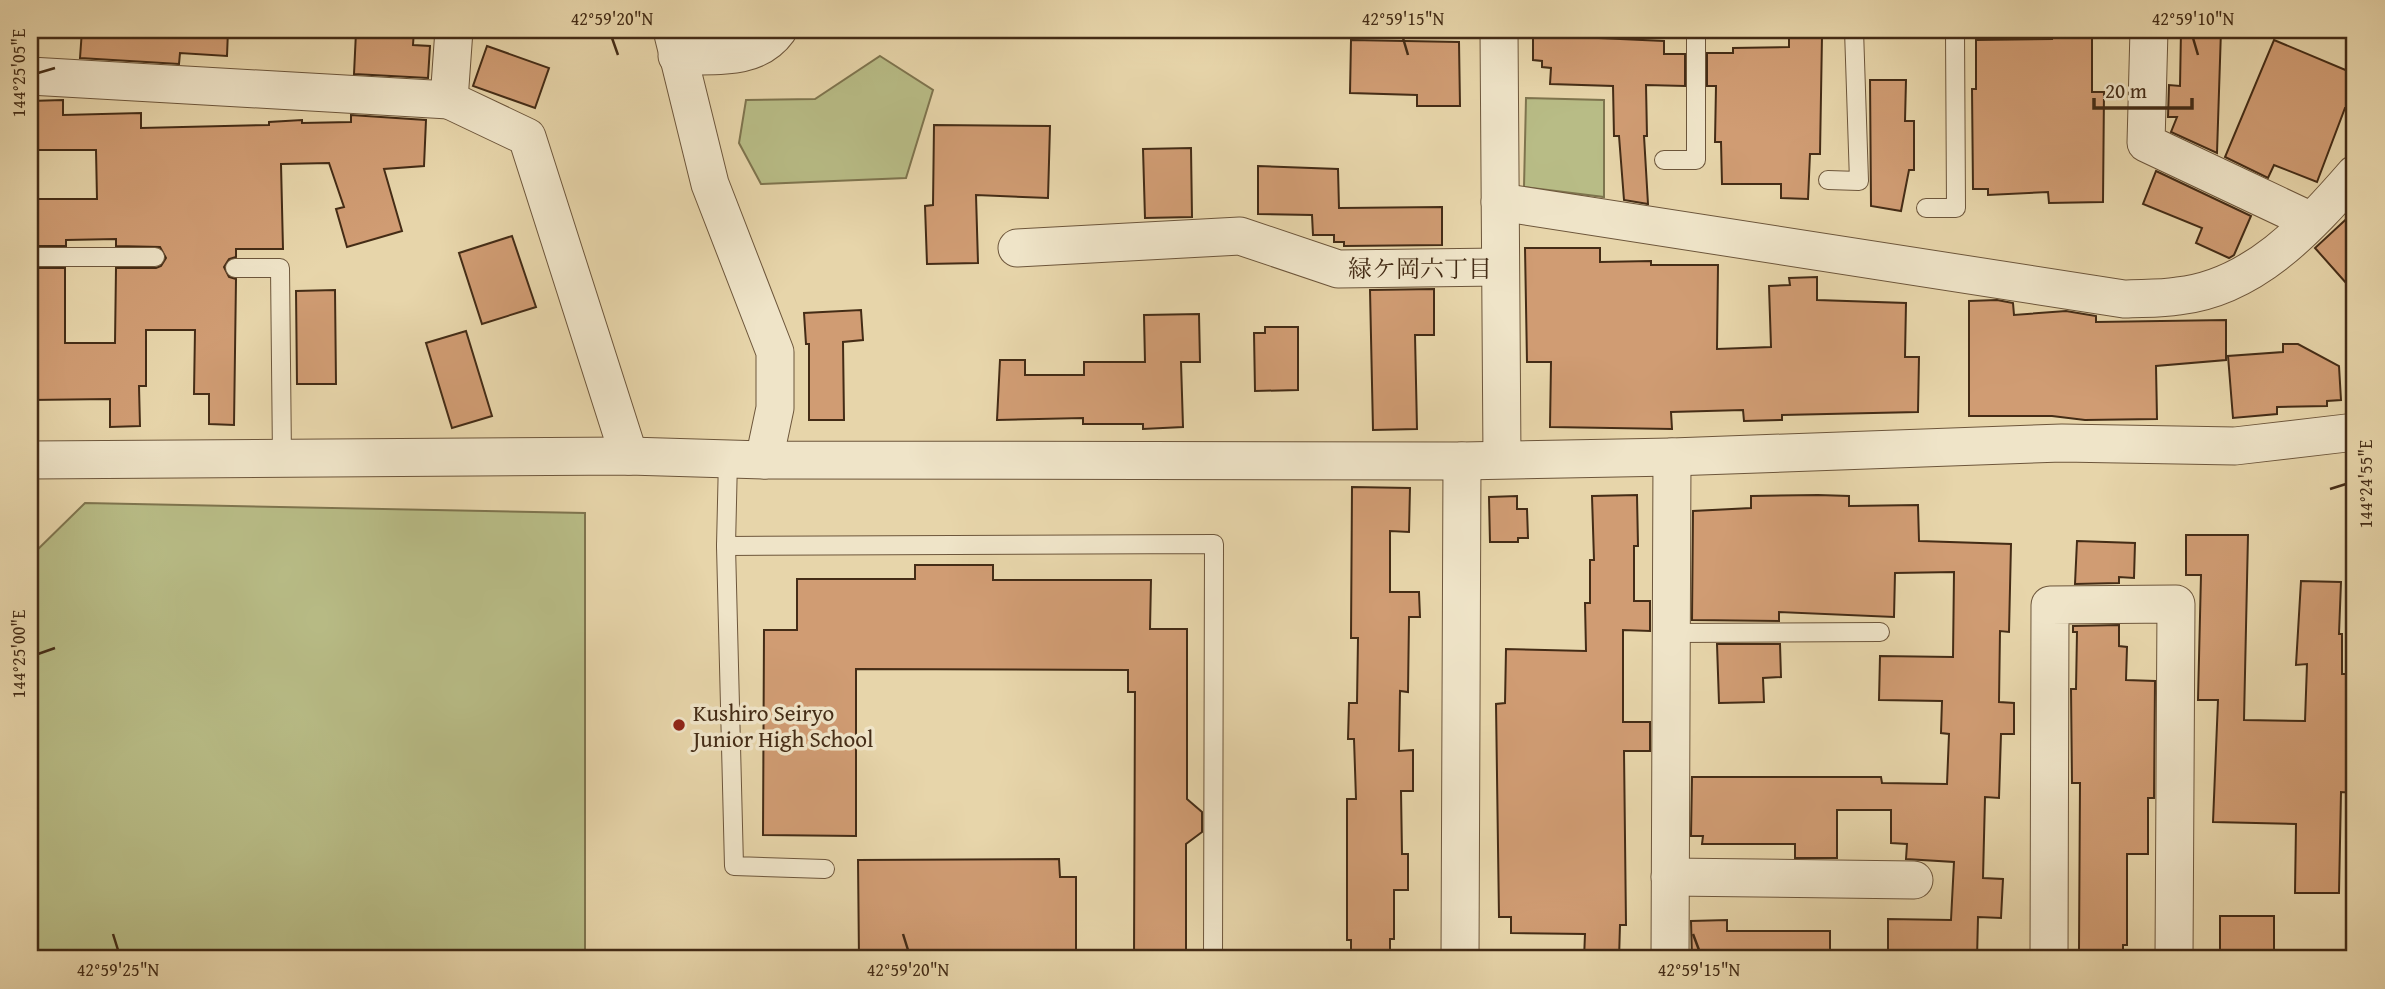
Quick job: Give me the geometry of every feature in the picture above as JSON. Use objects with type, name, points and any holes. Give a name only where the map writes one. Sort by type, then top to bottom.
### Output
[{"type":"street","points":[[449,100],[454,30]]},
{"type":"street","points":[[764,460],[775,408],[775,352],[710,184],[675,43],[741,55],[768,43],[778,30]]},
{"type":"street","points":[[1499,30],[1502,459]]},
{"type":"street","points":[[2149,30],[2146,143],[2309,220]]},
{"type":"street","points":[[30,76],[449,100],[527,137],[629,456]]},
{"type":"street","points":[[1500,202],[2124,299],[2180,296],[2229,283],[2265,264],[2355,174]]},
{"type":"street","points":[[1017,248],[1240,236],[1338,269],[1500,267]]},
{"type":"street","points":[[30,460],[629,456],[764,460],[1462,461],[1672,457],[2062,443],[2235,446],[2355,432]]},
{"type":"street","points":[[1670,959],[1674,634],[1672,457]]},
{"type":"street","points":[[1460,959],[1462,461]]},
{"type":"street","points":[[2049,959],[2050,605],[2176,604],[2174,959]]},
{"type":"street","points":[[1670,877],[1914,880]]},
{"type":"lane","points":[[1664,160],[1696,160],[1696,30]]},
{"type":"lane","points":[[1828,180],[1859,181],[1854,30]]},
{"type":"lane","points":[[1926,208],[1956,208],[1955,30]]},
{"type":"lane","points":[[30,257],[155,257]]},
{"type":"lane","points":[[235,268],[280,268],[282,459]]},
{"type":"lane","points":[[728,459],[726,547],[734,866],[824,869]]},
{"type":"lane","points":[[726,547],[1213,544],[1213,959]]},
{"type":"lane","points":[[1674,634],[1880,632]]},
{"type":"green space","points":[[880,56],[933,90],[906,178],[761,184],[739,143],[746,100],[815,99]]},
{"type":"green space","points":[[1526,98],[1604,100],[1604,197],[1524,187]]},
{"type":"green space","points":[[85,503],[585,513],[585,959],[36,959],[30,557]]},
{"type":"building","points":[[82,30],[228,30],[227,56],[180,53],[179,64],[80,58]]},
{"type":"building","points":[[377,30],[414,30],[413,45],[430,46],[428,78],[354,74],[356,32],[377,33]]},
{"type":"building","points":[[2181,30],[2221,30],[2217,153],[2171,132],[2177,117],[2168,117],[2169,85],[2180,86]]},
{"type":"building","points":[[2052,31],[2092,31],[2092,92],[2104,92],[2103,202],[2049,203],[2048,192],[1988,195],[1988,189],[1973,189],[1972,89],[1976,89],[1976,40],[2052,39]]},
{"type":"building","points":[[1533,35],[1664,41],[1664,54],[1685,54],[1685,86],[1646,85],[1647,136],[1644,136],[1648,204],[1624,200],[1619,136],[1614,136],[1613,86],[1550,84],[1551,68],[1542,67],[1542,61],[1533,60]]},
{"type":"building","points":[[1789,35],[1822,36],[1820,154],[1810,154],[1808,199],[1781,198],[1781,184],[1722,184],[1721,142],[1715,142],[1716,86],[1707,86],[1707,53],[1733,53],[1733,48],[1789,47]]},
{"type":"building","points":[[1351,40],[1459,42],[1460,106],[1417,106],[1417,95],[1350,93]]},
{"type":"building","points":[[2274,40],[2355,74],[2355,108],[2345,108],[2317,182],[2274,165],[2268,178],[2225,157]]},
{"type":"building","points":[[487,46],[549,68],[535,108],[473,86]]},
{"type":"building","points":[[1870,80],[1906,80],[1905,121],[1914,121],[1914,170],[1909,170],[1901,211],[1871,206]]},
{"type":"building","points":[[63,100],[63,115],[141,113],[141,128],[269,125],[269,122],[302,120],[302,123],[351,122],[351,115],[426,120],[424,166],[384,169],[402,231],[347,247],[336,209],[344,207],[329,163],[281,164],[283,249],[236,249],[236,257],[229,259],[224,267],[229,277],[236,279],[234,425],[209,424],[209,394],[194,394],[195,330],[146,330],[146,386],[139,386],[140,426],[110,427],[110,399],[30,400],[30,268],[65,268],[65,343],[115,343],[116,268],[156,268],[161,266],[166,258],[160,247],[116,246],[116,239],[66,240],[66,246],[30,246],[30,199],[97,199],[96,150],[30,150],[30,101]]},
{"type":"building","points":[[934,125],[1050,126],[1048,198],[976,195],[978,263],[927,264],[925,206],[933,205]]},
{"type":"building","points":[[1191,148],[1192,217],[1145,218],[1143,149]]},
{"type":"building","points":[[1258,166],[1338,169],[1339,208],[1442,207],[1442,245],[1344,246],[1344,242],[1334,242],[1334,235],[1313,235],[1312,215],[1258,214]]},
{"type":"building","points":[[2156,171],[2251,216],[2234,255],[2229,258],[2196,243],[2202,228],[2143,204]]},
{"type":"building","points":[[2355,211],[2355,293],[2315,248]]},
{"type":"building","points":[[512,236],[536,307],[482,324],[459,253]]},
{"type":"building","points":[[1525,248],[1600,248],[1600,262],[1651,261],[1651,265],[1718,265],[1717,349],[1771,347],[1769,286],[1790,285],[1789,278],[1817,277],[1817,300],[1906,303],[1905,357],[1919,357],[1918,412],[1782,415],[1782,420],[1744,421],[1743,410],[1671,412],[1672,429],[1550,427],[1551,362],[1527,362]]},
{"type":"building","points":[[1434,289],[1434,335],[1415,335],[1417,429],[1373,430],[1370,290]]},
{"type":"building","points":[[335,290],[336,384],[297,384],[296,291]]},
{"type":"building","points":[[1997,300],[2013,303],[2014,315],[2066,311],[2096,316],[2096,322],[2226,320],[2226,360],[2156,366],[2157,419],[2085,420],[2052,416],[1969,416],[1969,301]]},
{"type":"building","points":[[861,310],[863,340],[843,342],[844,420],[809,420],[809,344],[806,344],[804,313]]},
{"type":"building","points":[[1199,314],[1200,362],[1181,362],[1183,427],[1143,429],[1143,424],[1083,424],[1083,418],[997,420],[1000,360],[1025,360],[1025,375],[1084,375],[1084,362],[1145,362],[1144,315]]},
{"type":"building","points":[[1265,327],[1298,327],[1298,390],[1255,391],[1254,333],[1265,333]]},
{"type":"building","points":[[466,331],[492,416],[452,428],[426,343]]},
{"type":"building","points":[[2283,344],[2298,344],[2339,366],[2341,400],[2327,401],[2327,406],[2277,407],[2277,414],[2233,418],[2228,356],[2283,352]]},
{"type":"building","points":[[1352,487],[1410,488],[1409,532],[1390,531],[1390,592],[1419,592],[1420,617],[1409,617],[1408,692],[1400,691],[1399,751],[1413,750],[1413,791],[1401,791],[1402,854],[1408,854],[1408,890],[1394,890],[1394,939],[1390,939],[1390,959],[1351,959],[1351,940],[1347,940],[1347,799],[1356,799],[1354,739],[1348,739],[1349,703],[1357,703],[1358,638],[1351,638]]},
{"type":"building","points":[[1637,495],[1638,546],[1634,546],[1634,601],[1650,601],[1650,631],[1623,630],[1623,722],[1650,722],[1650,751],[1624,751],[1626,925],[1620,925],[1619,959],[1584,959],[1585,934],[1511,933],[1511,917],[1499,917],[1496,704],[1505,703],[1506,649],[1586,651],[1585,603],[1590,603],[1590,560],[1594,560],[1592,496]]},
{"type":"building","points":[[1517,496],[1517,509],[1527,509],[1528,538],[1518,538],[1518,542],[1490,542],[1489,497]]},
{"type":"building","points":[[1751,496],[1849,496],[1849,506],[1918,505],[1919,541],[2011,544],[2009,632],[2000,631],[1999,702],[2014,703],[2014,734],[2001,734],[1999,798],[1985,797],[1983,878],[2003,879],[2001,918],[1978,917],[1977,959],[1888,959],[1888,919],[1951,920],[1954,862],[1906,859],[1907,844],[1891,843],[1891,810],[1837,810],[1837,858],[1795,858],[1795,844],[1702,844],[1703,836],[1691,836],[1692,777],[1881,777],[1882,783],[1947,784],[1949,734],[1941,733],[1942,701],[1879,700],[1880,656],[1953,657],[1954,572],[1895,573],[1894,617],[1779,612],[1779,621],[1692,620],[1693,511],[1751,508]]},
{"type":"building","points":[[2186,535],[2248,535],[2244,720],[2305,721],[2307,664],[2296,665],[2301,581],[2341,582],[2339,634],[2342,634],[2342,674],[2351,674],[2349,766],[2355,767],[2355,793],[2341,792],[2339,893],[2295,893],[2296,824],[2213,822],[2218,700],[2198,700],[2201,575],[2186,575]]},
{"type":"building","points":[[2077,541],[2135,543],[2134,578],[2119,577],[2119,583],[2075,584]]},
{"type":"building","points":[[915,565],[993,565],[993,580],[1151,580],[1150,629],[1187,629],[1187,799],[1202,812],[1202,832],[1186,844],[1186,959],[1134,959],[1135,692],[1128,692],[1128,670],[856,669],[856,836],[763,835],[764,630],[797,630],[797,579],[915,579]]},
{"type":"building","points":[[2119,625],[2119,646],[2127,647],[2126,680],[2155,681],[2154,798],[2148,798],[2148,854],[2127,854],[2127,945],[2123,945],[2123,959],[2085,959],[2085,951],[2079,951],[2080,783],[2072,783],[2071,689],[2076,689],[2077,632],[2073,632],[2073,626]]},
{"type":"building","points":[[1717,644],[1780,644],[1781,677],[1763,678],[1764,702],[1719,703]]},
{"type":"building","points":[[1059,859],[1060,877],[1076,877],[1076,959],[859,959],[858,860]]},
{"type":"building","points":[[2220,916],[2274,916],[2274,953],[2220,953]]},
{"type":"building","points":[[1727,920],[1727,931],[1830,931],[1830,953],[1780,955],[1780,958],[1692,958],[1691,921]]},
{"type":"place","name":"Kushiro Seiryo Junior High School","points":[[679,725]]},
{"type":"district","name":"緑ケ岡六丁目","points":[[1420,268]]}]
